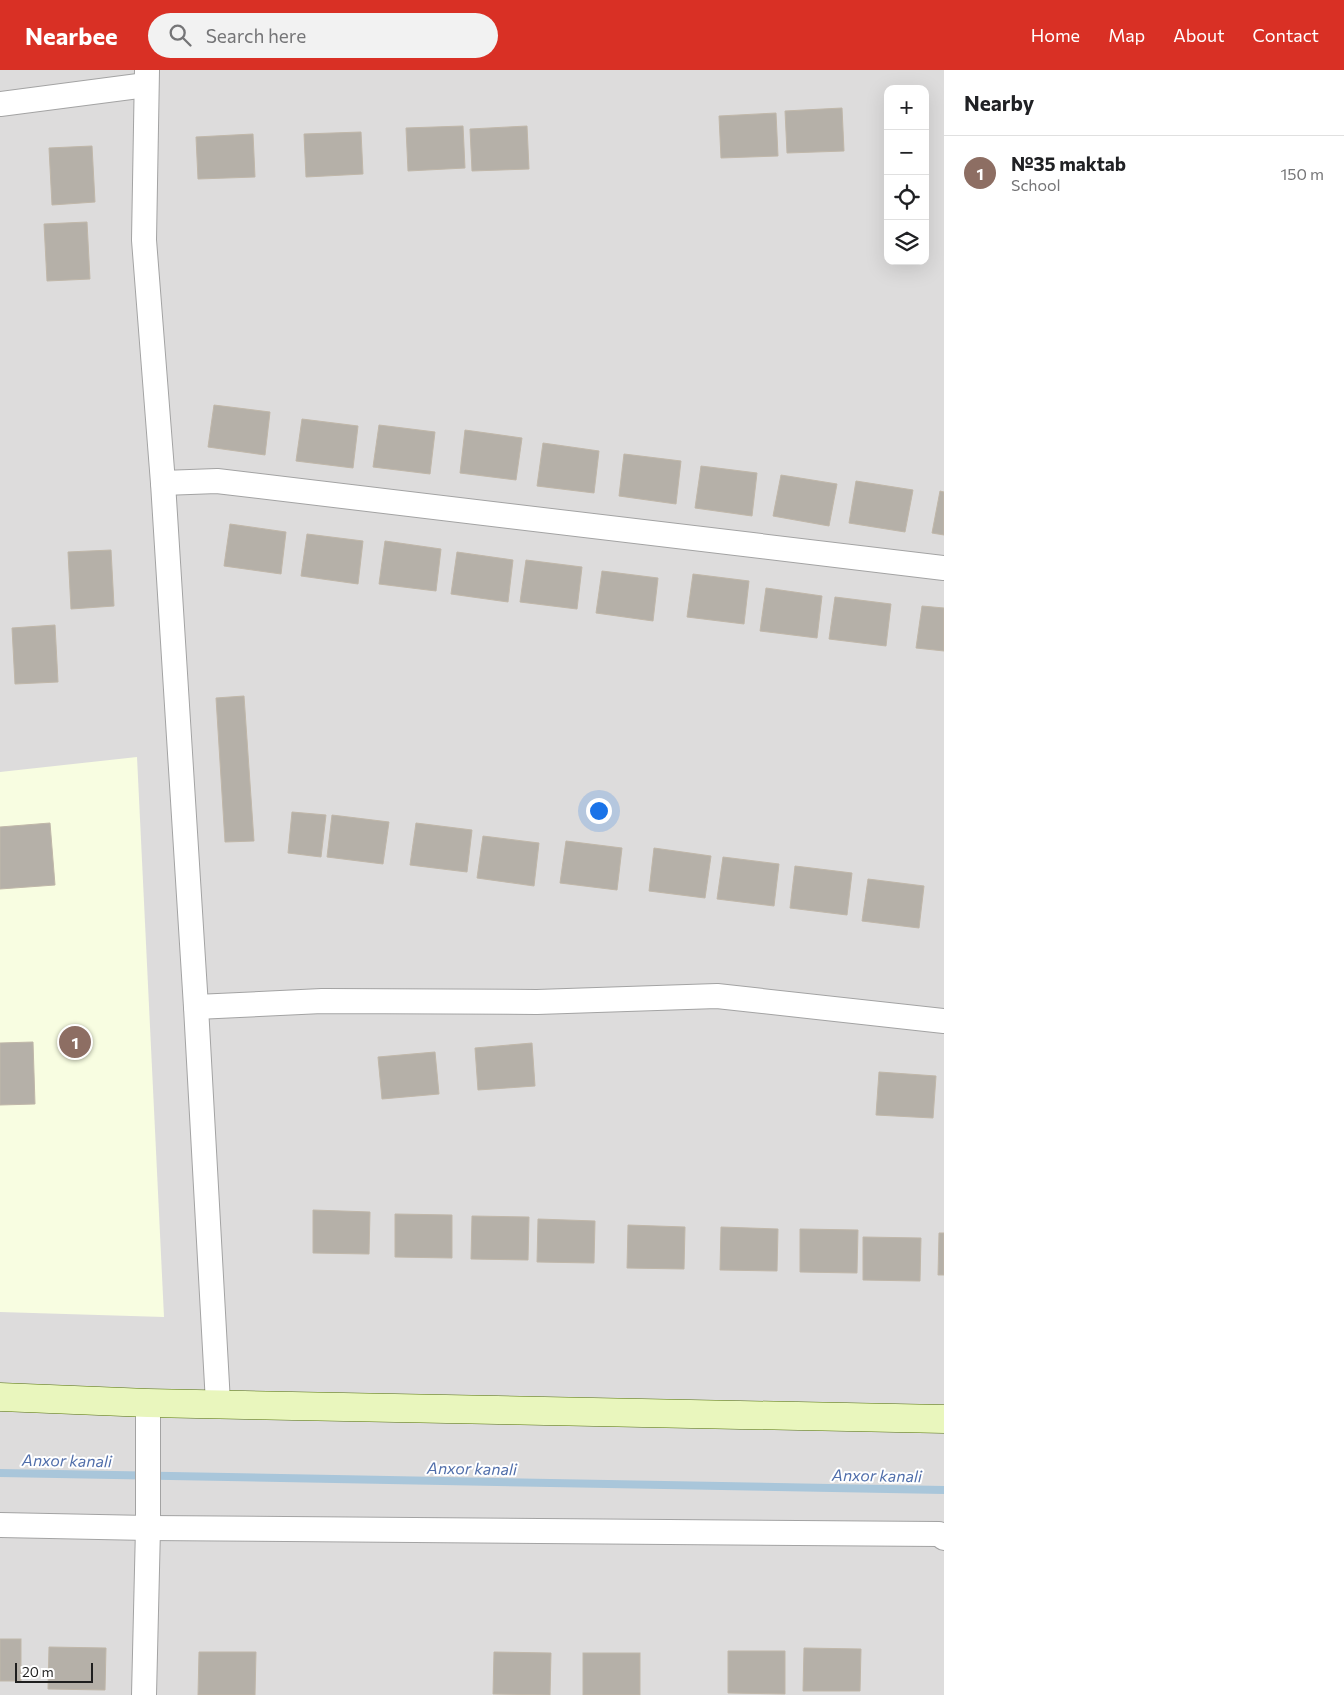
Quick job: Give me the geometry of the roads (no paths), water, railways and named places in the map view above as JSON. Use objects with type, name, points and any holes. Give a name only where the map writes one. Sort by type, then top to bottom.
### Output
[{"type":"street","points":[[0,104],[147,77],[144,240],[163,483],[196,1007],[218,1403]]},
{"type":"street","points":[[163,483],[216,482],[944,568]]},
{"type":"street","points":[[196,1007],[322,1002],[537,1002],[717,996],[944,1021]]},
{"type":"street","points":[[0,1397],[148,1403],[944,1418]]},
{"type":"street","points":[[144,1695],[148,1528],[148,1403]]},
{"type":"street","points":[[0,1525],[148,1528],[939,1534],[944,1538]]},
{"type":"waterway","name":"Anxor kanali","points":[[0,1473],[944,1490]]},
{"type":"place","name":"№35 maktab","points":[[75,1042]]}]
